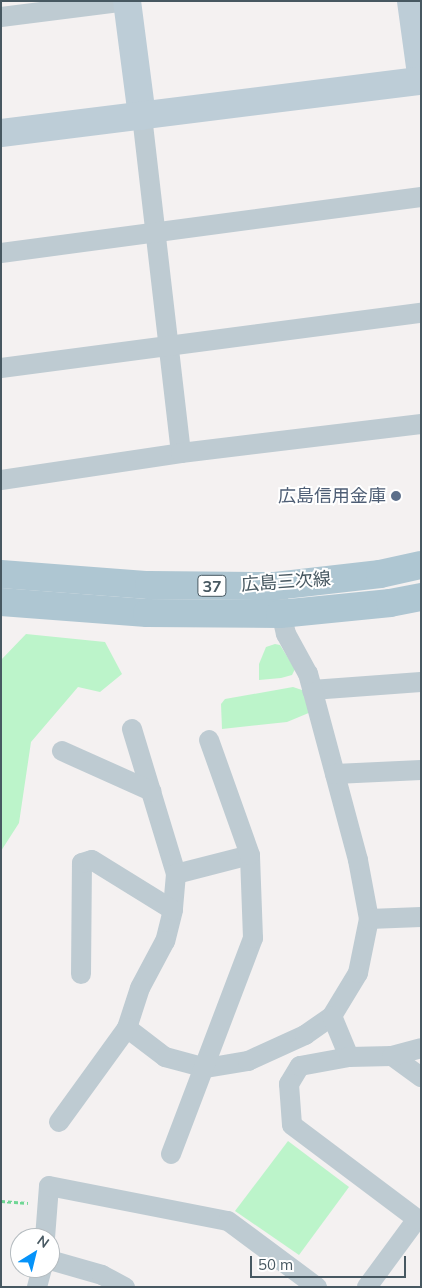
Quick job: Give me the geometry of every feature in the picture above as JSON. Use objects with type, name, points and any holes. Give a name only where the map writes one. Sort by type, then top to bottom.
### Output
[{"type":"main road","name":"広島三次線","points":[[1,574],[149,585],[275,586],[380,574],[421,565]]},
{"type":"main road","name":"広島三次線","points":[[1,602],[147,613],[280,614],[390,603],[421,597]]},
{"type":"street","points":[[1,17],[127,1],[181,453]]},
{"type":"street","points":[[411,1],[421,74]]},
{"type":"street","points":[[1,133],[421,81]]},
{"type":"street","points":[[1,253],[421,197]]},
{"type":"street","points":[[1,368],[169,348],[421,313]]},
{"type":"street","points":[[1,480],[181,453],[421,424]]},
{"type":"street","points":[[127,1028],[165,1057],[206,1068],[248,1061],[305,1035],[332,1016],[358,973],[369,920],[335,774],[312,690],[280,614],[275,586]]},
{"type":"street","points":[[312,690],[421,682]]},
{"type":"street","points":[[59,1122],[127,1028],[140,988],[165,941],[173,910],[176,874],[132,729]]},
{"type":"street","points":[[171,1154],[206,1068],[253,938],[250,854],[210,740]]},
{"type":"street","points":[[62,751],[151,791]]},
{"type":"street","points":[[335,774],[421,770]]},
{"type":"street","points":[[176,874],[250,854]]},
{"type":"street","points":[[81,974],[82,863],[92,860],[173,910]]},
{"type":"street","points":[[369,920],[421,917]]},
{"type":"street","points":[[332,1016],[349,1057]]},
{"type":"street","points":[[368,1287],[419,1220],[292,1124],[289,1084],[300,1066],[349,1057],[392,1056],[421,1048]]},
{"type":"street","points":[[392,1056],[421,1077]]},
{"type":"street","points":[[47,1228],[49,1186],[228,1221],[317,1287]]},
{"type":"street","points":[[60,1263],[102,1275],[125,1287]]},
{"type":"path","points":[[1,1201],[37,1204]]},
{"type":"green space","points":[[26,634],[105,642],[122,674],[100,692],[78,687],[31,742],[19,823],[1,851],[1,660]]},
{"type":"green space","points":[[275,644],[280,645],[295,669],[292,675],[259,680],[259,664],[266,647]]},
{"type":"green space","points":[[293,687],[302,690],[311,712],[287,722],[222,729],[221,704],[225,699]]},
{"type":"green space","points":[[288,1141],[349,1187],[299,1255],[235,1211]]},
{"type":"place","name":"広島信用金庫","points":[[396,496]]}]
